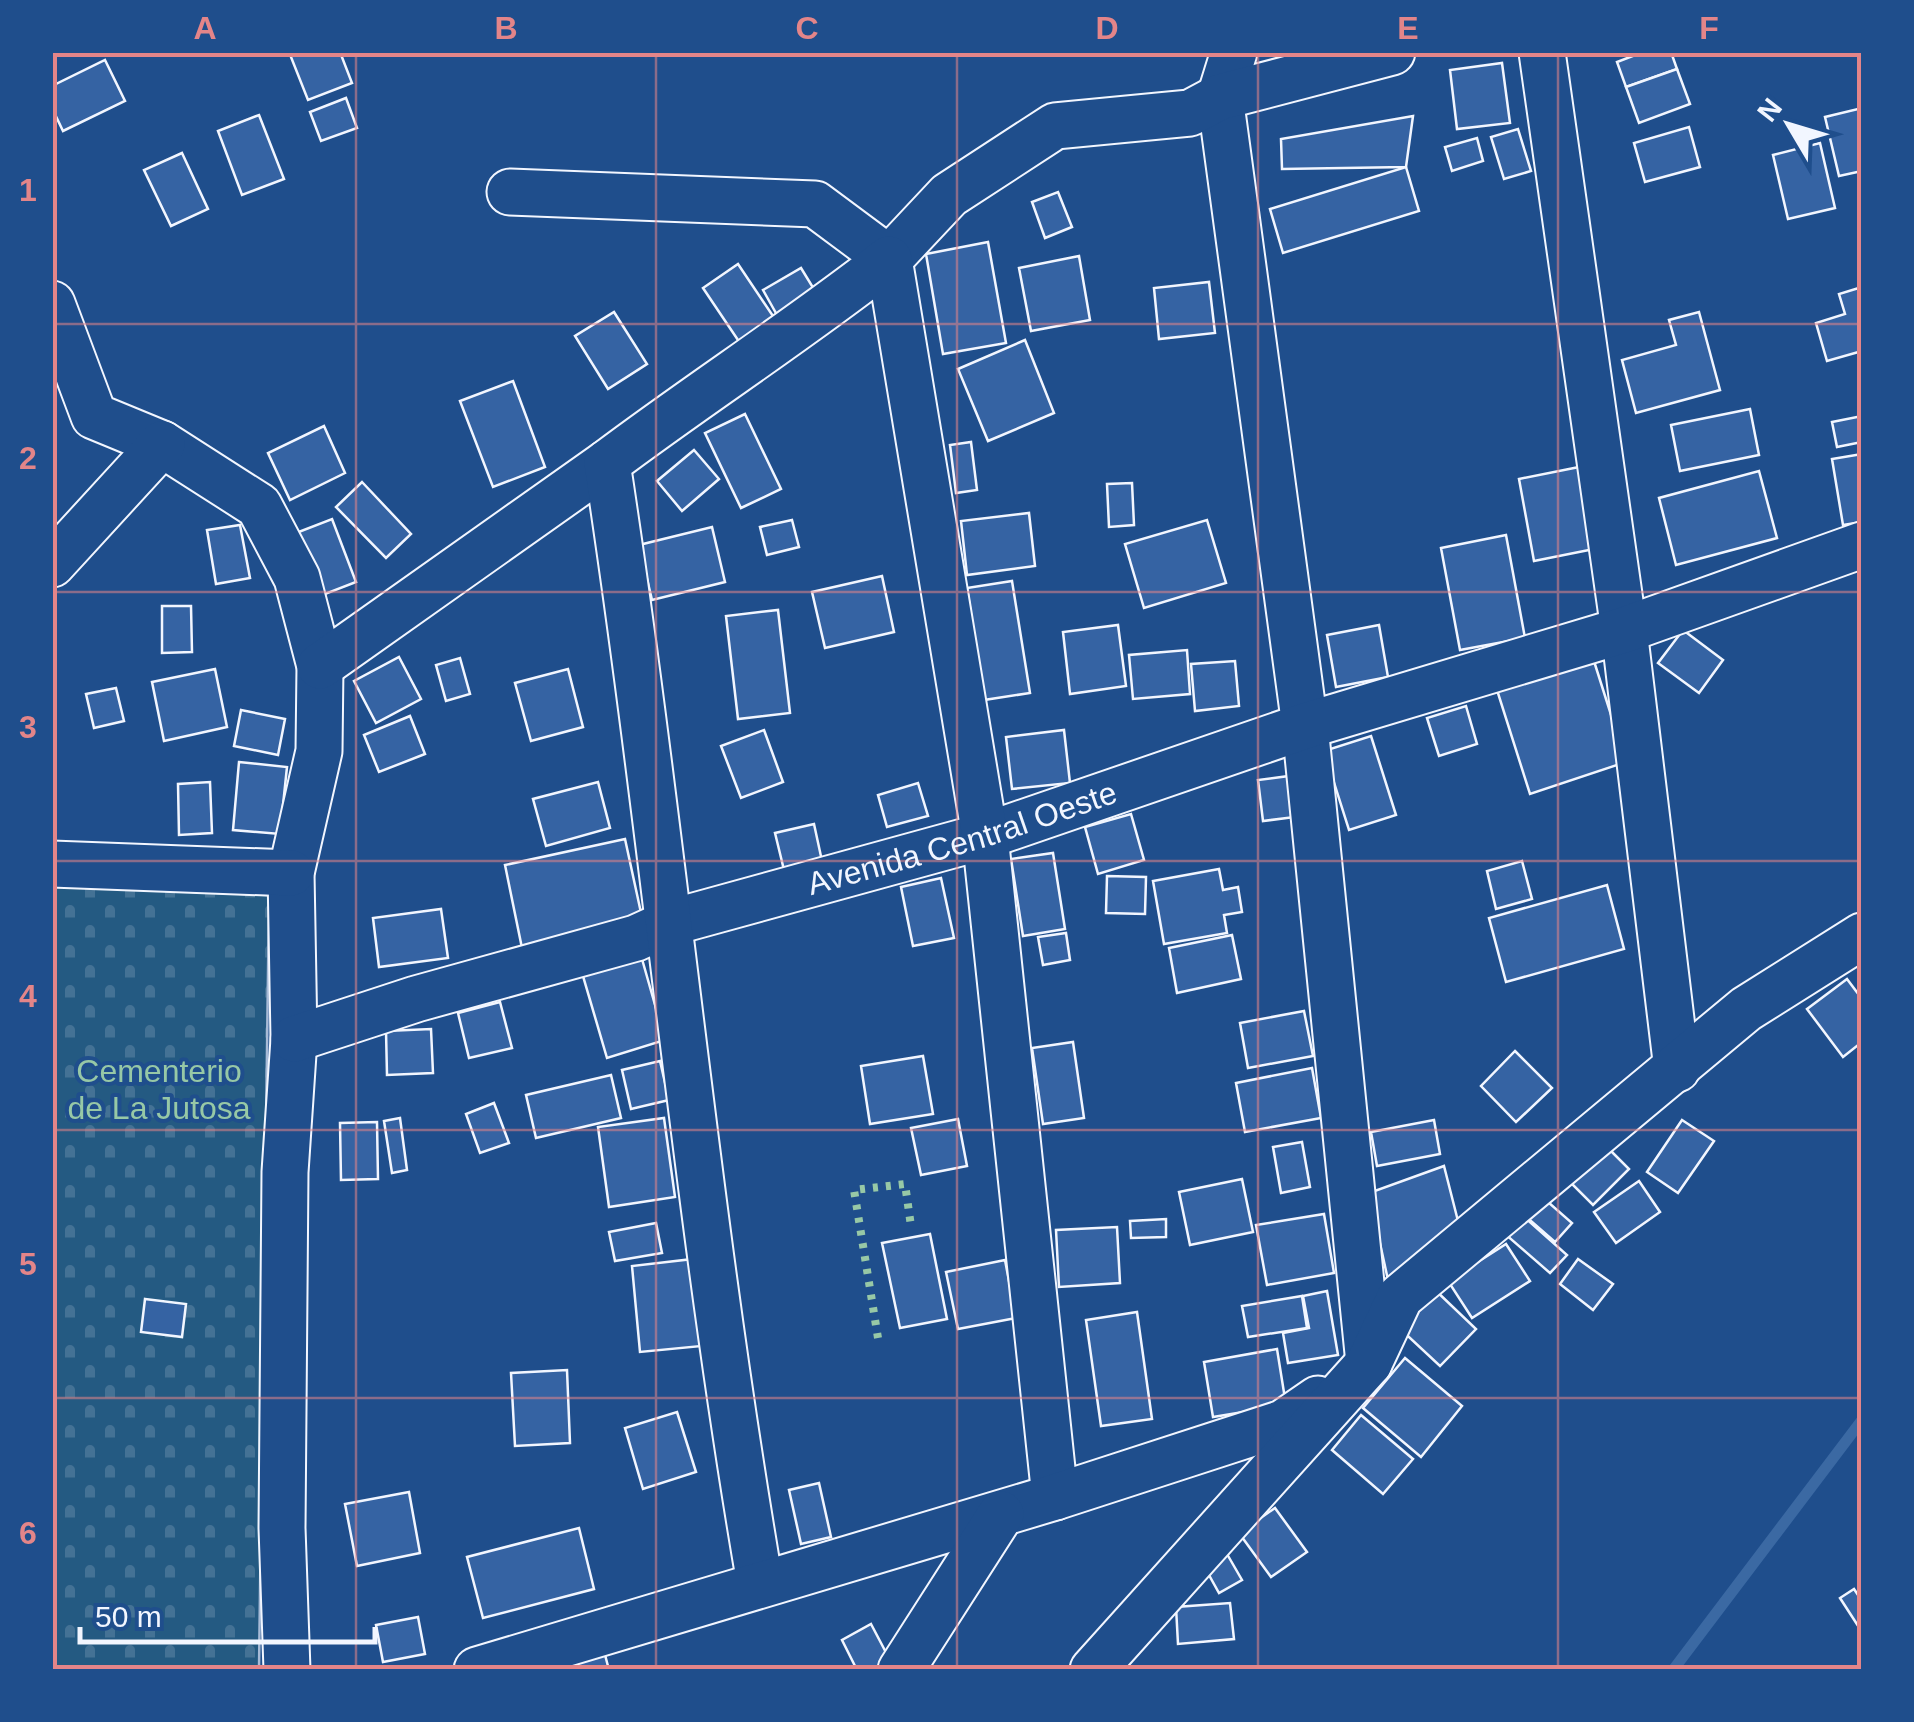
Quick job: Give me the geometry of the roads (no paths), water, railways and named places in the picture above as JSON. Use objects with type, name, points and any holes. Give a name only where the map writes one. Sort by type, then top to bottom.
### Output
[{"type":"street","points":[[1234,52],[1220,98],[1305,726],[1369,1363]]},
{"type":"street","points":[[320,666],[699,394],[804,326],[889,259],[948,195],[1055,126],[1190,114],[1220,98],[1392,52]]},
{"type":"street","points":[[1542,52],[1624,630],[1677,1069]]},
{"type":"street","points":[[510,192],[815,204],[889,259],[985,836],[1055,1498]]},
{"type":"street","points":[[55,319],[94,416],[162,444],[259,506],[297,578],[320,666],[319,751],[291,873],[294,1040],[284,1192],[282,1528],[287,1670]]},
{"type":"street","points":[[52,564],[162,444]]},
{"type":"street","points":[[607,462],[656,790],[668,923],[724,1374],[760,1583]]},
{"type":"street","name":"Avenida Central Oeste","points":[[294,1040],[416,999],[636,938],[668,923],[985,836],[1305,726],[1624,630],[1862,544]]},
{"type":"street","points":[[52,864],[291,873]]},
{"type":"street","points":[[1093,1670],[1369,1363],[1400,1297],[1746,1009],[1862,936]]},
{"type":"street","points":[[477,1670],[1055,1498],[1284,1423],[1369,1363]]},
{"type":"street","points":[[901,1670],[1001,1514]]},
{"type":"waterway","points":[[1673,1670],[1862,1420]]},
{"type":"park label","name":"Cementerio de La Jutosa","points":[[159,1090]]}]
